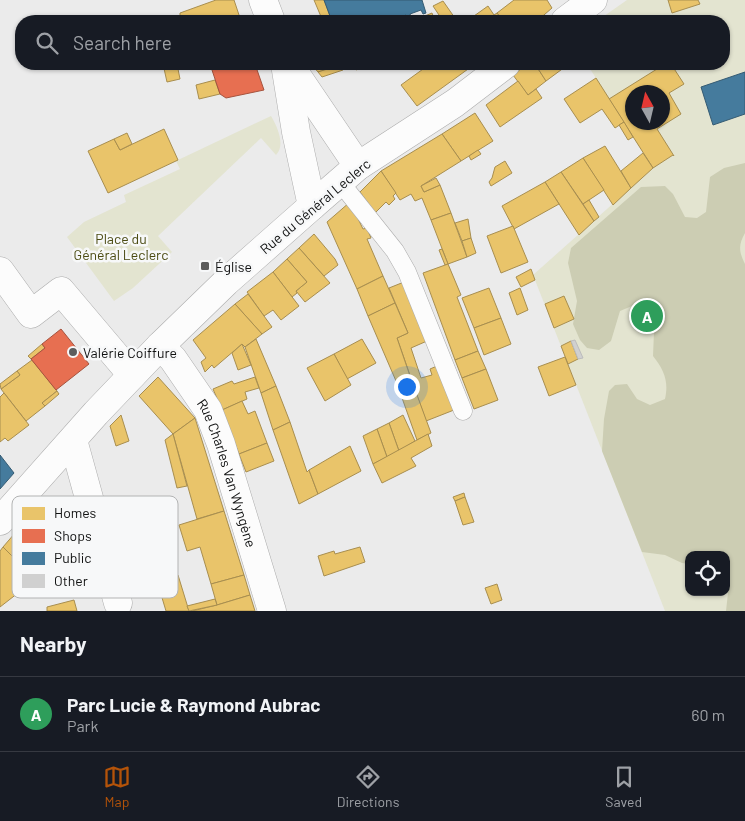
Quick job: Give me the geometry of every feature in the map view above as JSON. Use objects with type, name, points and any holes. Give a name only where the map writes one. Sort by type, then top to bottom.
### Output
[{"type":"street","points":[[263,0],[269,15]]},
{"type":"street","points":[[573,15],[593,0]]},
{"type":"street","points":[[288,70],[296,132],[312,206]]},
{"type":"street","points":[[290,70],[349,174]]},
{"type":"street","name":"Rue du Général Leclerc","points":[[23,496],[96,413],[160,346],[226,282],[349,174],[455,102],[498,70]]},
{"type":"street","points":[[0,271],[31,314],[61,291],[132,376]]},
{"type":"street","name":"Rue Charles Van Wyngène","points":[[160,346],[173,359],[208,410],[221,444],[272,611]]},
{"type":"street","points":[[73,440],[89,496]]},
{"type":"street","name":"Rue du Général Leclerc","points":[[0,521],[12,508]]},
{"type":"street","points":[[117,598],[118,602]]},
{"type":"lane","points":[[349,174],[407,272],[463,411]]},
{"type":"green space","points":[[627,0],[745,0],[745,611],[665,611],[533,275],[653,168],[629,130],[670,130],[670,85],[625,85],[625,124],[591,70],[730,70],[730,15],[606,15]]},
{"type":"green space","name":"Place du Général Leclerc","points":[[271,116],[278,130],[280,141],[279,151],[276,155],[261,138],[158,236],[172,252],[133,288],[114,301],[67,237],[84,222],[126,202],[124,195],[180,169],[176,161]]},
{"type":"green space","points":[[745,163],[745,233],[740,248],[745,264],[745,611],[726,611],[728,596],[730,596],[730,551],[685,551],[685,563],[665,555],[642,552],[602,451],[604,419],[609,391],[615,385],[627,384],[637,399],[650,405],[665,399],[665,376],[653,356],[654,332],[647,315],[632,306],[620,311],[611,341],[599,350],[587,348],[580,340],[573,324],[577,301],[568,263],[571,248],[641,187],[665,186],[673,194],[685,217],[697,218],[706,212],[710,177],[724,168]]},
{"type":"building: Homes","points":[[216,0],[234,0],[239,15],[180,15],[180,13]]},
{"type":"building: Homes","points":[[314,0],[324,0],[330,15],[320,15]]},
{"type":"building: Homes","points":[[514,0],[547,0],[552,8],[544,15],[498,15],[497,13]]},
{"type":"building: Homes","points":[[668,0],[698,0],[700,4],[672,13]]},
{"type":"building: Homes","points":[[443,1],[453,15],[439,15],[433,6]]},
{"type":"building: Homes","points":[[488,6],[494,15],[475,15]]},
{"type":"building: Homes","points":[[164,70],[178,70],[180,79],[167,82]]},
{"type":"building: Homes","points":[[324,70],[343,70],[322,77],[318,72]]},
{"type":"building: Homes","points":[[422,70],[467,70],[417,106],[401,85]]},
{"type":"building: Homes","points":[[519,70],[539,70],[546,81],[528,95],[513,75]]},
{"type":"building: Homes","points":[[539,70],[561,70],[546,81]]},
{"type":"building: Homes","points":[[655,70],[675,70],[684,84],[670,92],[670,85],[631,85]]},
{"type":"building: Homes","points":[[596,78],[624,122],[615,128],[602,109],[580,123],[564,99]]},
{"type":"building: Homes","points":[[215,80],[220,94],[199,99],[196,85]]},
{"type":"building: Homes","points":[[518,81],[528,95],[536,89],[542,98],[500,127],[486,105]]},
{"type":"building: Homes","points":[[625,89],[625,124],[609,99]]},
{"type":"building: Homes","points":[[670,95],[681,114],[670,121]]},
{"type":"building: Homes","points":[[475,113],[493,141],[461,161],[442,134]]},
{"type":"building: Homes","points":[[624,122],[625,130],[629,130],[633,137],[628,140],[619,125]]},
{"type":"building: Homes","points":[[164,129],[178,160],[108,193],[88,151],[114,139],[120,150]]},
{"type":"building: Homes","points":[[629,130],[658,130],[673,155],[653,168]]},
{"type":"building: Homes","points":[[127,133],[132,144],[120,150],[114,139]]},
{"type":"building: Homes","points":[[442,134],[461,161],[421,186],[424,192],[440,185],[451,213],[431,220],[422,198],[415,201],[411,194],[400,200],[381,171]]},
{"type":"building: Homes","points":[[605,146],[631,188],[613,205],[583,158]]},
{"type":"building: Homes","points":[[478,150],[481,154],[471,160],[469,156]]},
{"type":"building: Homes","points":[[643,153],[653,168],[631,188],[621,171]]},
{"type":"building: Homes","points":[[583,158],[604,190],[583,204],[561,172]]},
{"type":"building: Homes","points":[[505,161],[512,173],[491,186],[489,182],[495,167]]},
{"type":"building: Homes","points":[[381,171],[396,193],[393,196],[395,199],[389,205],[386,202],[375,213],[360,192]]},
{"type":"building: Homes","points":[[561,172],[594,221],[579,235],[545,182]]},
{"type":"building: Homes","points":[[436,178],[440,185],[424,192],[421,186]]},
{"type":"building: Homes","points":[[545,182],[559,204],[514,229],[502,206]]},
{"type":"building: Homes","points":[[589,200],[599,217],[594,221],[583,204]]},
{"type":"building: Homes","points":[[350,202],[363,229],[367,228],[371,238],[367,239],[383,276],[357,289],[327,222]]},
{"type":"building: Homes","points":[[451,213],[467,257],[448,264],[431,220]]},
{"type":"building: Homes","points":[[468,219],[471,238],[462,241],[455,223]]},
{"type":"building: Homes","points":[[513,226],[528,262],[501,273],[487,236]]},
{"type":"building: Homes","points":[[314,234],[338,265],[324,276],[299,248]]},
{"type":"building: Homes","points":[[471,238],[476,253],[467,257],[462,241]]},
{"type":"building: Homes","points":[[299,248],[330,283],[305,302],[296,291],[307,282],[287,259]]},
{"type":"building: Homes","points":[[442,249],[448,264],[445,265],[439,250]]},
{"type":"building: Homes","points":[[287,259],[307,282],[292,297],[273,272]]},
{"type":"building: Homes","points":[[448,264],[461,295],[457,297],[478,351],[455,360],[423,273]]},
{"type":"building: Homes","points":[[531,269],[535,280],[521,287],[516,277]]},
{"type":"building: Homes","points":[[273,272],[299,306],[281,320],[273,310],[264,316],[247,292]]},
{"type":"building: Homes","points":[[383,276],[395,303],[368,316],[357,289]]},
{"type":"building: Homes","points":[[404,282],[427,341],[411,348],[421,378],[432,375],[430,369],[437,366],[454,410],[426,421],[397,338],[408,333],[389,288]]},
{"type":"building: Homes","points":[[489,288],[501,318],[474,328],[462,298]]},
{"type":"building: Homes","points":[[520,288],[528,310],[517,315],[509,293]]},
{"type":"building: Homes","points":[[248,294],[272,327],[262,334],[235,304]]},
{"type":"building: Homes","points":[[564,296],[574,319],[554,328],[545,304]]},
{"type":"building: Homes","points":[[395,303],[408,333],[397,338],[410,376],[396,381],[368,316]]},
{"type":"building: Homes","points":[[235,304],[262,334],[245,347],[242,344],[214,368],[212,365],[205,372],[201,362],[206,358],[193,340]]},
{"type":"building: Homes","points":[[501,318],[511,344],[484,355],[474,328]]},
{"type":"building: Homes","points":[[256,339],[276,386],[261,393],[245,347]]},
{"type":"building: Homes","points":[[362,339],[376,363],[347,379],[334,354]]},
{"type":"building: Homes","points":[[571,341],[578,359],[568,364],[561,346]]},
{"type":"building: Homes","points":[[42,344],[45,348],[31,359],[28,356]]},
{"type":"building: Homes","points":[[242,344],[251,365],[238,370],[232,353]]},
{"type":"building: Homes","points":[[478,351],[486,369],[462,378],[455,360]]},
{"type":"building: Homes","points":[[334,354],[351,385],[325,401],[307,368]]},
{"type":"building: Homes","points":[[565,357],[576,385],[549,396],[538,367]]},
{"type":"building: Homes","points":[[32,360],[57,391],[42,403],[45,406],[26,421],[1,389],[20,375],[17,371]]},
{"type":"building: Homes","points":[[486,369],[498,400],[474,409],[462,378]]},
{"type":"building: Homes","points":[[17,371],[20,375],[1,389],[0,384]]},
{"type":"building: Homes","points":[[410,376],[431,433],[417,440],[396,381]]},
{"type":"building: Homes","points":[[158,377],[195,418],[173,434],[139,396]]},
{"type":"building: Homes","points":[[255,377],[259,388],[245,392],[247,399],[222,410],[213,389],[232,381],[234,384]]},
{"type":"building: Homes","points":[[276,386],[290,422],[273,430],[261,393]]},
{"type":"building: Homes","points":[[57,391],[59,394],[45,406],[42,403]]},
{"type":"building: Homes","points":[[4,393],[29,425],[8,441],[5,438],[0,442],[0,397]]},
{"type":"building: Homes","points":[[242,401],[248,414],[255,411],[267,443],[239,454],[222,410]]},
{"type":"building: Homes","points":[[121,415],[129,441],[116,446],[110,426]]},
{"type":"building: Homes","points":[[403,415],[415,441],[399,451],[389,423]]},
{"type":"building: Homes","points":[[195,418],[224,511],[197,519],[173,434]]},
{"type":"building: Homes","points":[[290,422],[307,472],[309,470],[318,494],[299,504],[273,430]]},
{"type":"building: Homes","points":[[389,423],[399,451],[387,457],[377,429]]},
{"type":"building: Homes","points":[[377,429],[387,457],[373,464],[363,436]]},
{"type":"building: Homes","points":[[173,434],[187,486],[177,488],[165,440]]},
{"type":"building: Homes","points":[[428,434],[432,446],[411,458],[416,466],[382,483],[373,464]]},
{"type":"building: Homes","points":[[267,443],[274,461],[246,472],[239,454]]},
{"type":"building: Homes","points":[[350,446],[361,471],[318,494],[309,470]]},
{"type":"building: Homes","points":[[464,493],[465,497],[455,501],[453,497]]},
{"type":"building: Homes","points":[[465,497],[474,522],[463,525],[455,501]]},
{"type":"building: Homes","points":[[224,511],[244,575],[211,584],[200,547],[187,551],[179,525]]},
{"type":"building: Homes","points":[[12,537],[12,556],[3,547]]},
{"type":"building: Homes","points":[[3,547],[12,556],[12,598],[0,607],[0,551]]},
{"type":"building: Homes","points":[[360,547],[365,562],[324,576],[318,556],[334,551],[335,554]]},
{"type":"building: Homes","points":[[178,575],[189,611],[166,611],[162,598],[178,598]]},
{"type":"building: Homes","points":[[244,575],[250,595],[217,605],[211,584]]},
{"type":"building: Homes","points":[[497,584],[502,600],[491,604],[485,588]]},
{"type":"building: Homes","points":[[250,595],[255,611],[192,611],[217,605]]},
{"type":"building: Homes","points":[[215,599],[217,605],[189,611],[187,606]]},
{"type":"building: Homes","points":[[74,600],[77,611],[47,611],[47,607]]},
{"type":"building: Shops","points":[[212,70],[257,70],[264,90],[226,98],[220,94]]},
{"type":"building: Shops","points":[[61,329],[89,364],[56,390],[31,359],[45,348],[42,344]]},
{"type":"building: Public","points":[[324,0],[422,0],[426,13],[423,14],[421,10],[410,15],[330,15]]},
{"type":"building: Public","points":[[745,72],[745,114],[713,125],[701,87]]},
{"type":"building: Public","points":[[0,455],[14,473],[0,489]]},
{"type":"building: Other","points":[[575,340],[583,358],[578,359],[571,341]]},
{"type":"place","name":"Église","points":[[205,266]]},
{"type":"place","name":"Parc Lucie & Raymond Aubrac","points":[[647,316]]},
{"type":"place","name":"Valérie Coiffure","points":[[73,352]]}]
